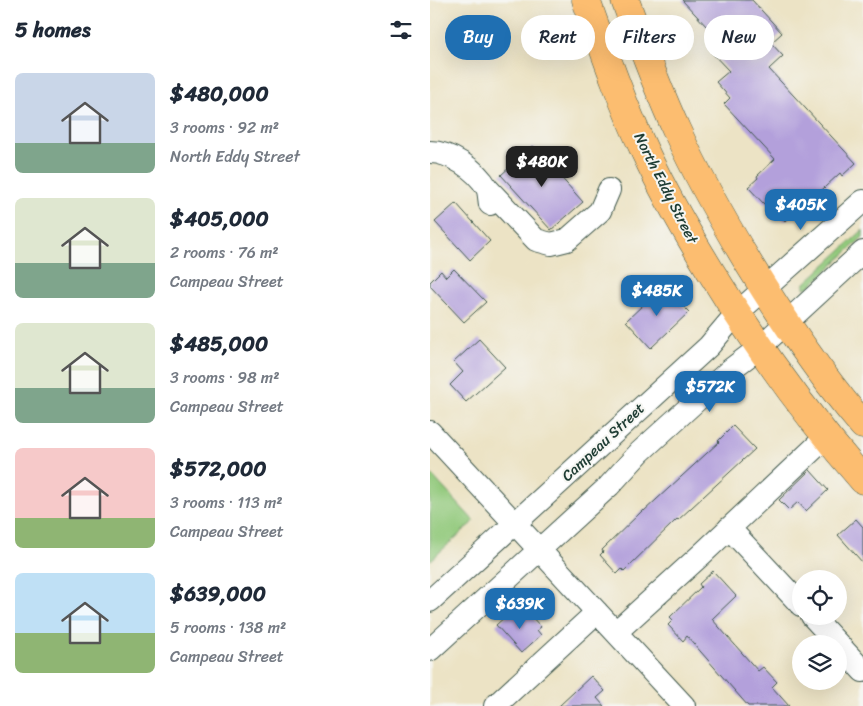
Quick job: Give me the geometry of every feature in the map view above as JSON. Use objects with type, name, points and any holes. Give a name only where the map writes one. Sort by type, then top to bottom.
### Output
[{"type":"main road","name":"North Eddy Street","points":[[586,0],[612,73],[645,152],[686,232],[759,348],[825,438],[863,480]]},
{"type":"main road","points":[[625,0],[646,58],[676,130],[716,210],[786,323],[820,372],[863,425]]},
{"type":"street","points":[[430,152],[436,152],[465,164],[509,204],[536,240],[551,244],[566,240],[600,210],[609,190]]},
{"type":"street","name":"Campeau Street","points":[[430,601],[709,346],[736,314],[863,201]]},
{"type":"street","points":[[430,650],[609,486],[647,446],[730,370],[759,348],[863,252]]},
{"type":"street","points":[[430,432],[684,706]]},
{"type":"street","points":[[616,632],[825,438]]},
{"type":"street","points":[[729,528],[792,595]]},
{"type":"street","points":[[495,706],[597,612]]},
{"type":"street","points":[[820,625],[830,635]]},
{"type":"street","points":[[847,654],[863,671]]},
{"type":"green space","points":[[863,230],[863,237],[809,287],[804,288],[804,284]]},
{"type":"green space","points":[[430,473],[474,521],[430,561]]},
{"type":"building","points":[[682,0],[752,0],[766,15],[704,15],[704,24]]},
{"type":"building","points":[[774,24],[782,33],[774,40]]},
{"type":"building","points":[[774,46],[783,56],[769,69],[856,163],[842,176],[840,173],[794,216],[792,214],[785,221],[767,202],[764,204],[748,187],[775,159],[724,104],[730,98],[716,82],[729,71],[719,60],[774,60]]},
{"type":"building","points":[[533,146],[583,202],[551,230],[501,175]]},
{"type":"building","points":[[456,203],[490,241],[470,260],[435,222]]},
{"type":"building","points":[[454,269],[486,302],[464,322],[430,286],[430,282],[441,271],[446,277]]},
{"type":"building","points":[[663,286],[689,312],[651,348],[626,321]]},
{"type":"building","points":[[479,339],[505,367],[466,402],[450,385],[463,372],[454,362]]},
{"type":"building","points":[[733,426],[755,449],[677,519],[624,571],[622,569],[617,574],[600,555],[603,552],[602,550],[643,510],[719,442]]},
{"type":"building","points":[[810,470],[828,490],[806,511],[798,502],[789,510],[779,500]]},
{"type":"building","points":[[856,519],[863,527],[863,563],[838,535]]},
{"type":"building","points":[[713,571],[736,596],[712,619],[758,671],[763,667],[777,682],[772,687],[789,706],[748,706],[687,636],[683,641],[668,625],[673,620],[670,617],[701,587],[699,584]]},
{"type":"building","points":[[516,607],[526,619],[530,615],[541,627],[537,630],[541,635],[521,653],[496,625]]},
{"type":"building","points":[[591,676],[605,691],[597,698],[604,706],[559,706]]}]
